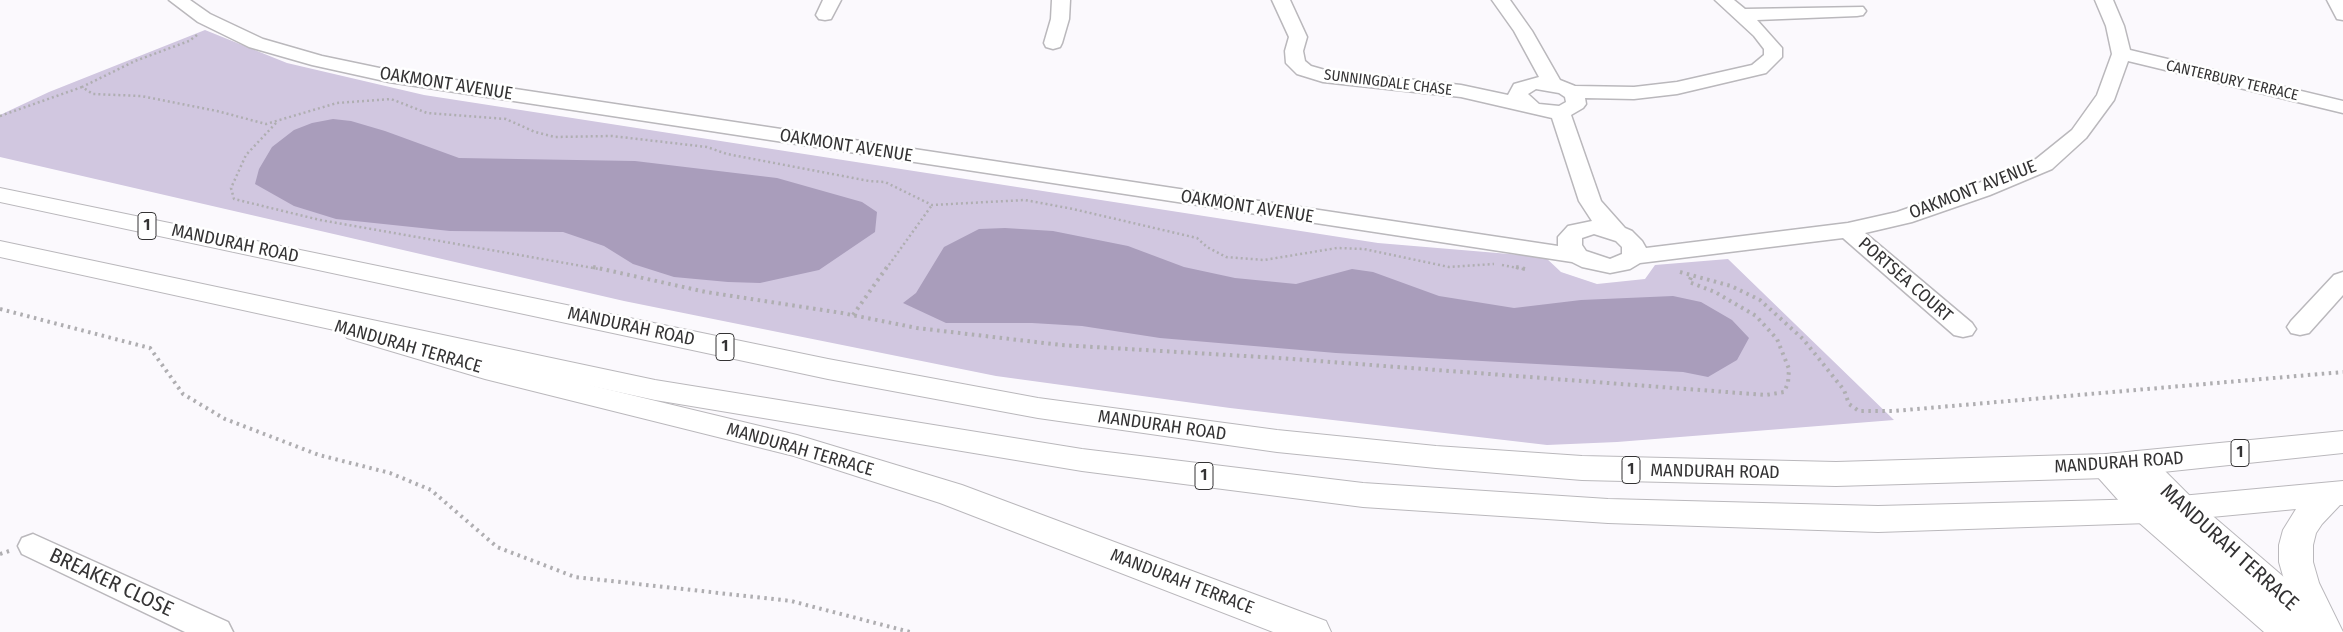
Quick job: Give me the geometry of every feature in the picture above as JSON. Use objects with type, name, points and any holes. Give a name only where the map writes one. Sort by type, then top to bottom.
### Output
[{"type":"main road","name":"MANDURAH ROAD","points":[[0,195],[828,369],[1038,408],[1277,442],[1436,457],[1572,467],[1698,472],[1836,474],[2121,464],[2343,442]]},
{"type":"main road","name":"1","points":[[0,249],[655,390],[1092,461],[1363,495],[1608,511],[1878,519],[2148,510],[2336,494]]},
{"type":"main road","name":"MANDURAH TERRACE","points":[[274,309],[486,369],[806,449],[951,494],[1313,632]]},
{"type":"main road","name":"MANDURAH TERRACE","points":[[2121,464],[2182,508],[2324,632]]},
{"type":"main road","name":"MANDURAH TERRACE","points":[[2121,464],[2148,510],[2288,632]]},
{"type":"main road","points":[[2324,632],[2302,584],[2296,562],[2296,545],[2300,530],[2305,523],[2336,494]]},
{"type":"street","name":"OAKMONT AVENUE","points":[[178,0],[204,18],[256,43],[318,61],[389,76],[1442,237],[1527,258],[1575,241]]},
{"type":"street","points":[[1053,43],[1060,19],[1061,0]]},
{"type":"street","name":"SUNNINGDALE CHASE","points":[[1282,0],[1298,37],[1294,51],[1296,63],[1304,70],[1323,76],[1546,100],[1634,93],[1701,84],[1759,69],[1773,57],[1773,48],[1724,0]]},
{"type":"street","points":[[1501,0],[1523,31],[1530,48],[1554,131],[1564,155],[1574,195],[1575,241],[1596,264],[1610,266],[1627,262],[1625,241],[1596,213],[1590,200],[1546,100],[1552,84],[1530,48]]},
{"type":"street","points":[[2104,0],[2115,26],[2121,54]]},
{"type":"street","points":[[2336,0],[2343,1]]},
{"type":"street","points":[[2336,0],[2343,15]]},
{"type":"street","points":[[1740,15],[1857,11]]},
{"type":"street","name":"OAKMONT AVENUE","points":[[1625,241],[1659,252],[1848,230],[1904,216],[1973,193],[2044,164],[2079,134],[2107,96],[2121,54]]},
{"type":"street","name":"CANTERBURY TERRACE","points":[[2121,54],[2342,106]]},
{"type":"street","points":[[1575,241],[1594,227],[1625,241]]},
{"type":"street","name":"PORTSEA COURT","points":[[1848,230],[1963,330]]},
{"type":"street","name":"OAKMONT AVENUE","points":[[1625,241],[1710,246]]},
{"type":"street","points":[[2300,327],[2343,280]]},
{"type":"street","name":"BREAKER CLOSE","points":[[33,546],[217,632]]},
{"type":"path","points":[[0,116],[82,87],[135,61],[189,42],[202,34]]},
{"type":"path","points":[[82,87],[93,94],[141,96],[218,111],[266,124],[337,103],[391,99],[427,113],[506,119],[535,132],[555,137],[612,136],[708,147],[727,154],[773,160],[869,181],[885,182],[932,205],[945,206],[1025,200],[1197,238],[1207,248],[1226,257],[1264,260],[1337,248],[1364,249],[1449,267],[1496,263],[1511,268],[1527,258]]},
{"type":"path","points":[[276,122],[246,155],[231,188],[234,199],[320,220],[563,261],[706,292],[853,315],[926,329],[1061,345],[1289,358],[1766,395],[1784,392],[1788,383],[1788,369],[1777,339],[1756,316],[1722,296],[1689,282],[1692,275]]},
{"type":"path","points":[[853,315],[932,205]]},
{"type":"path","points":[[1659,252],[1662,267],[1731,286],[1760,300],[1803,339],[1844,390],[1849,404],[1859,411],[1894,411],[2343,372]]},
{"type":"path","points":[[0,309],[150,348],[183,394],[225,419],[319,455],[390,473],[431,490],[497,547],[575,577],[791,601],[910,632]]},
{"type":"shaded area","points":[[205,30],[287,63],[424,95],[1378,243],[1545,257],[1561,272],[1597,284],[1645,279],[1655,265],[1728,259],[1894,420],[1617,442],[1547,445],[1230,408],[996,376],[624,301],[0,157],[0,115],[49,92]]},
{"type":"shaded area","points":[[333,119],[351,121],[385,131],[459,158],[635,161],[777,178],[862,202],[877,212],[875,232],[819,270],[760,283],[728,282],[674,277],[633,264],[604,246],[563,232],[450,231],[336,219],[294,206],[255,184],[259,169],[272,147],[294,130],[312,123]]},
{"type":"shaded area","points":[[1005,228],[1053,231],[1128,246],[1184,267],[1235,278],[1296,284],[1352,269],[1373,272],[1439,296],[1514,308],[1581,300],[1673,296],[1701,302],[1732,320],[1749,338],[1737,360],[1708,377],[1683,372],[1336,353],[1160,338],[1082,326],[1032,323],[946,323],[903,303],[916,293],[944,247],[979,229]]}]
